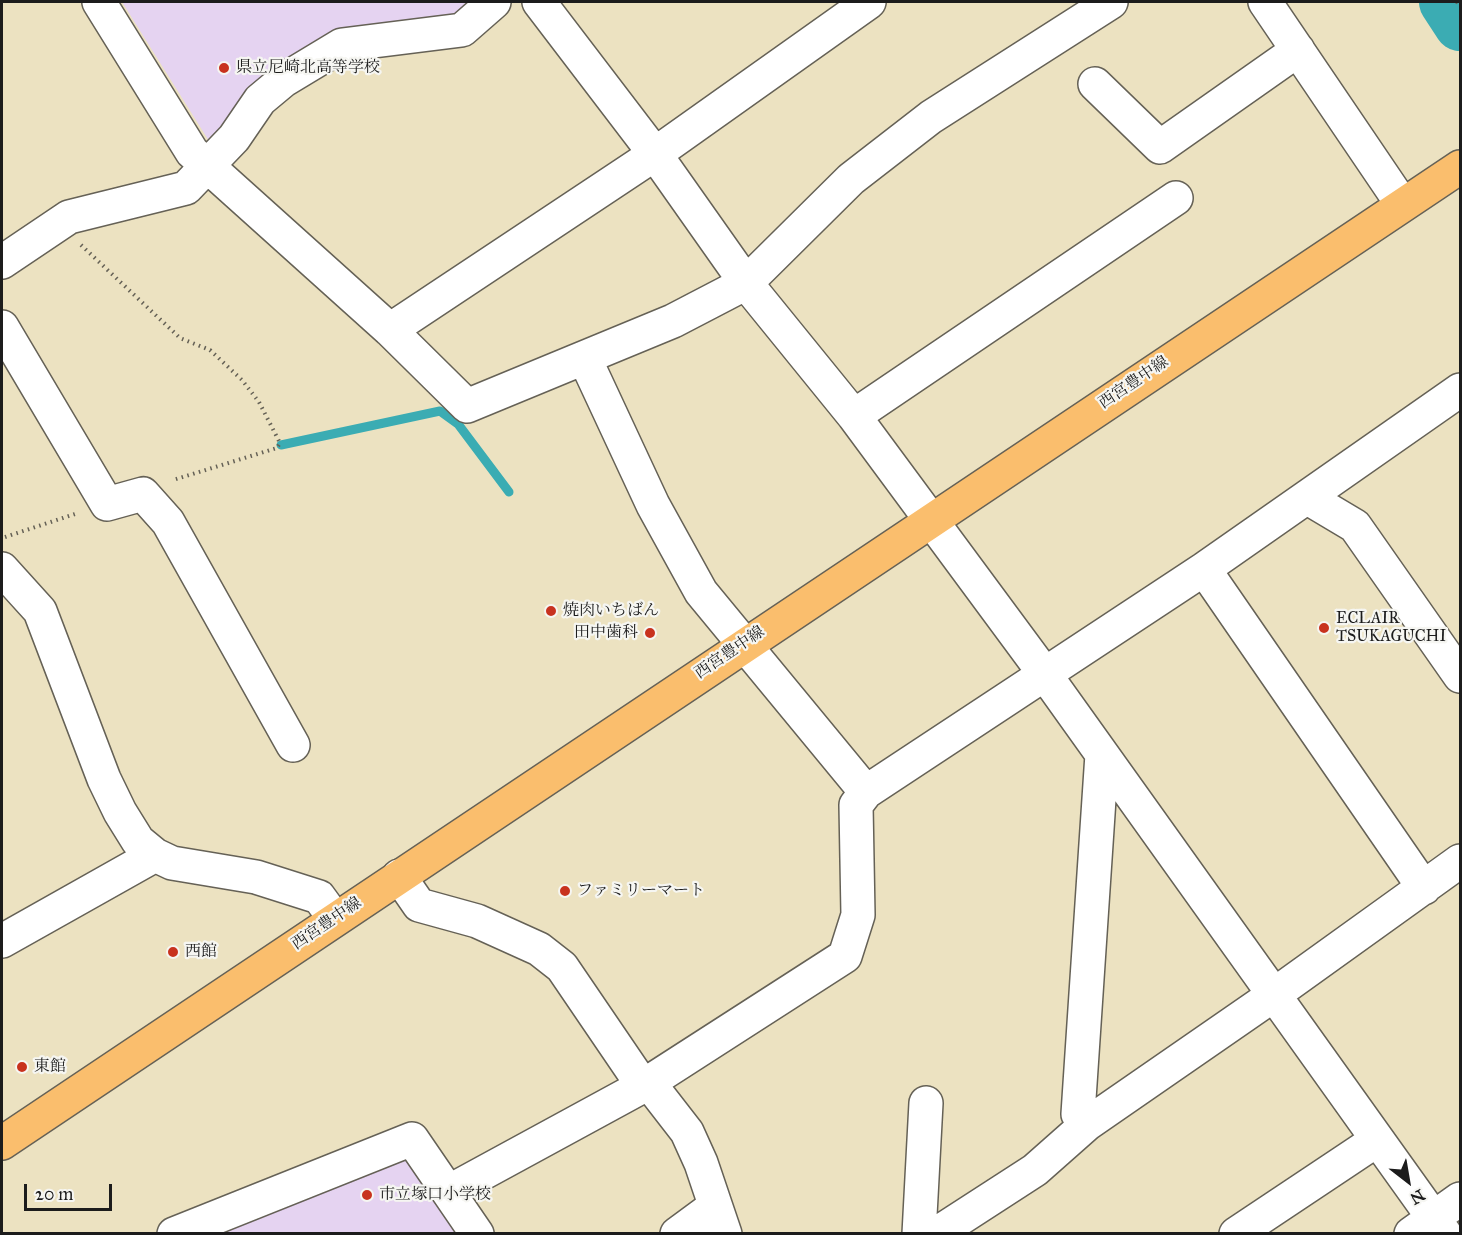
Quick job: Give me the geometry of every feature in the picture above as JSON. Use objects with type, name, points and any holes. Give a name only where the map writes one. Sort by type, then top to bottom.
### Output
[{"type":"main road","name":"西宮豊中線","points":[[2,1143],[930,519],[1461,167]]},
{"type":"street","points":[[99,2],[192,152],[207,168],[229,184],[390,330],[467,406],[673,321],[746,283],[851,178],[913,130],[990,77],[1056,39],[1111,2]]},
{"type":"street","points":[[2,262],[69,217],[186,188],[234,138],[260,100],[284,80],[342,45],[462,30],[494,2]]},
{"type":"street","points":[[539,2],[655,154],[746,283],[854,416],[1044,673],[1377,1140],[1430,1228],[1461,1199]]},
{"type":"street","points":[[390,330],[655,154],[869,2]]},
{"type":"street","points":[[1265,2],[1402,204]]},
{"type":"street","points":[[1095,84],[1160,147],[1298,50]]},
{"type":"street","points":[[854,416],[1176,198]]},
{"type":"street","points":[[2,327],[107,504],[143,494],[168,522],[292,745]]},
{"type":"street","points":[[585,359],[653,505],[695,583],[743,645],[866,792]]},
{"type":"street","points":[[450,1191],[646,1084],[845,956],[858,915],[856,805],[866,792],[1204,569],[1461,390]]},
{"type":"street","points":[[1308,498],[1355,526],[1461,676]]},
{"type":"street","points":[[2,569],[40,611],[112,795],[132,832],[155,855],[172,863],[255,877],[319,897],[335,919]]},
{"type":"street","points":[[1204,569],[1424,888]]},
{"type":"street","points":[[1087,1124],[1078,1114],[1102,754]]},
{"type":"street","points":[[2,941],[155,855]]},
{"type":"street","points":[[936,1233],[1035,1170],[1087,1124],[1275,994],[1461,861]]},
{"type":"street","points":[[399,876],[419,904],[477,921],[539,949],[562,967],[646,1084],[687,1132],[701,1163],[720,1220],[677,1233]]},
{"type":"street","points":[[919,1233],[926,1103]]},
{"type":"street","points":[[174,1233],[412,1139],[477,1233]]},
{"type":"street","points":[[1236,1233],[1377,1140]]},
{"type":"path","points":[[1457,2],[1461,7]]},
{"type":"path","points":[[59,224],[180,338],[210,350],[242,380],[258,402],[280,443],[277,448],[152,487],[143,494]]},
{"type":"path","points":[[2,538],[107,504]]},
{"type":"shaded area","name":"県立尼崎北高等学校","points":[[122,2],[476,2],[447,22],[325,41],[243,95],[225,128],[209,141]]},
{"type":"shaded area","name":"市立塚口小学校","points":[[412,1157],[464,1234],[197,1234]]},
{"type":"waterway","points":[[1445,2],[1460,25]]},
{"type":"waterway","points":[[281,445],[440,411],[458,424],[509,492]]},
{"type":"place","name":"県立尼崎北高等学校","points":[[224,68]]},
{"type":"place","name":"焼肉いちばん","points":[[551,611]]},
{"type":"place","name":"ECLAIR TSUKAGUCHI","points":[[1324,628]]},
{"type":"place","name":"田中歯科","points":[[650,633]]},
{"type":"place","name":"ファミリーマート","points":[[565,891]]},
{"type":"place","name":"西館","points":[[173,952]]},
{"type":"place","name":"東館","points":[[22,1067]]},
{"type":"place","name":"市立塚口小学校","points":[[367,1195]]}]
